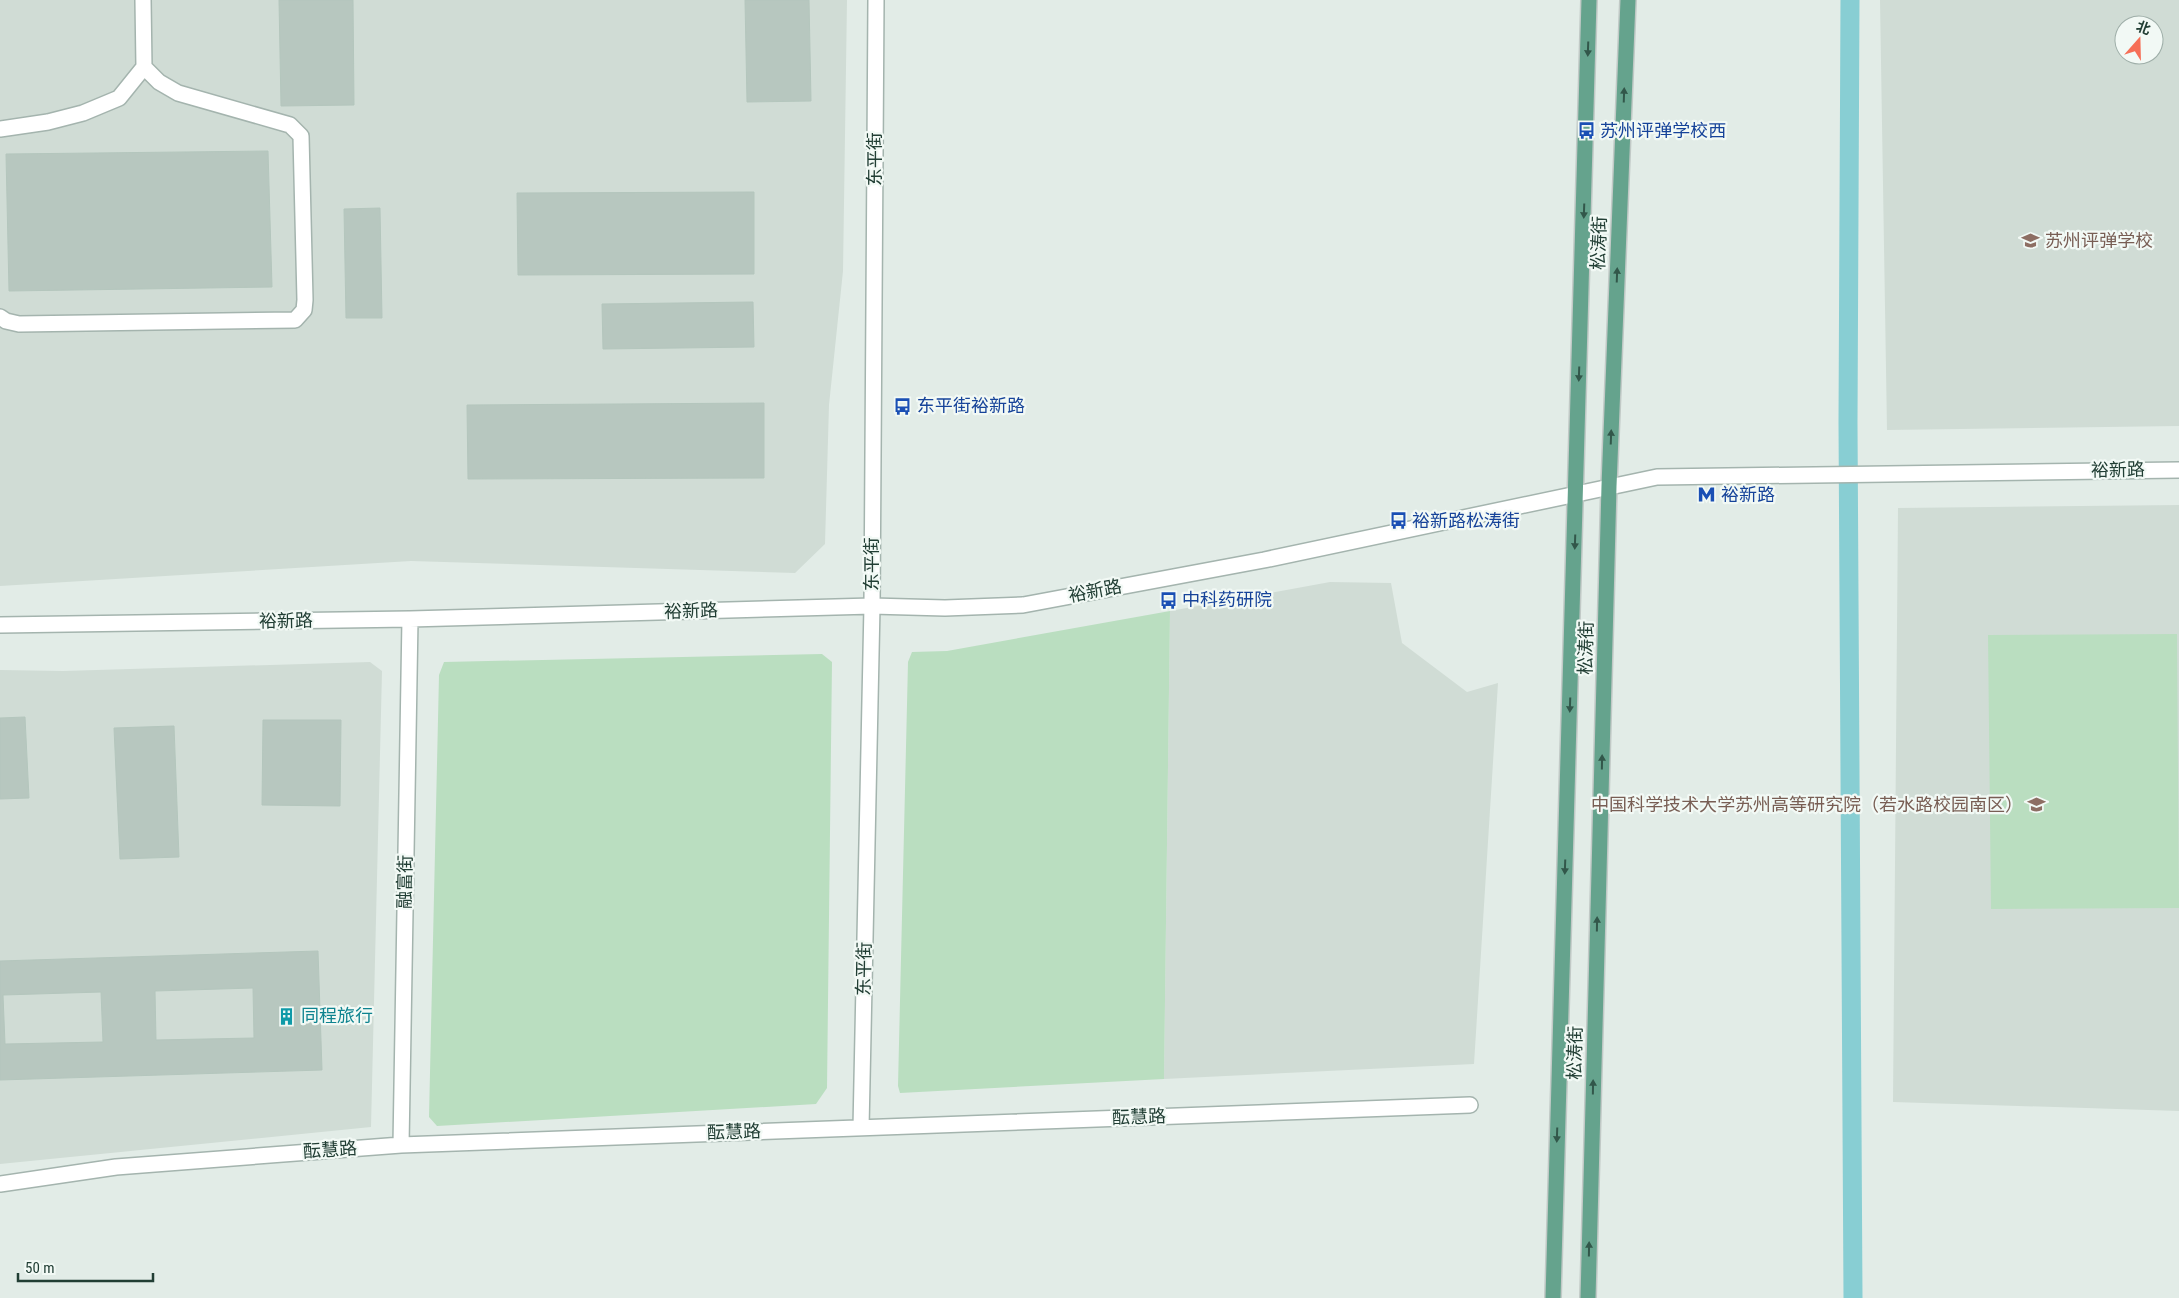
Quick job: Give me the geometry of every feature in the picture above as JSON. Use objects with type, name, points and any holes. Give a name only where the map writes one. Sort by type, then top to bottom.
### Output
[{"type":"main road","name":"松涛街","points":[[1553,1298],[1590,0]]},
{"type":"main road","name":"松涛街","points":[[1588,1298],[1609,486],[1628,0]]},
{"type":"street","points":[[0,129],[48,122],[83,113],[119,98],[144,66],[143,0]]},
{"type":"street","name":"东平街","points":[[861,1128],[872,606],[876,0]]},
{"type":"street","points":[[0,317],[6,321],[19,324],[295,320],[300,317],[305,300],[301,136],[290,125],[264,119],[178,92],[159,82],[144,66]]},
{"type":"street","name":"裕新路","points":[[0,625],[410,619],[872,606],[945,608],[1023,605],[1264,560],[1657,476],[2179,470]]},
{"type":"street","name":"融富街","points":[[401,1145],[410,619]]},
{"type":"street","name":"酝慧路","points":[[0,1184],[116,1167],[401,1145],[1470,1105]]},
{"type":"shaded area","points":[[0,0],[847,0],[843,271],[829,405],[825,544],[795,573],[411,561],[0,586]]},
{"type":"shaded area","name":"苏州评弹学校","points":[[1880,0],[2179,0],[2179,426],[1887,430]]},
{"type":"shaded area","name":"中国科学技术大学苏州高等研究院（若水路校园南区）","points":[[2179,505],[2179,1111],[1893,1102],[1898,508]]},
{"type":"shaded area","points":[[1330,582],[1391,583],[1402,643],[1467,692],[1498,683],[1474,1064],[1164,1079],[1170,611]]},
{"type":"shaded area","points":[[370,662],[382,671],[371,1127],[0,1164],[0,670],[63,671]]},
{"type":"green space","points":[[1170,611],[1164,1079],[900,1093],[898,1086],[908,662],[912,652],[947,651]]},
{"type":"green space","points":[[2177,634],[2179,908],[1991,909],[1988,635]]},
{"type":"green space","points":[[822,654],[832,662],[827,1088],[816,1104],[437,1126],[429,1117],[439,675],[444,662]]},
{"type":"building","points":[[279,0],[353,0],[354,105],[281,106]]},
{"type":"building","points":[[745,0],[809,0],[811,101],[747,102]]},
{"type":"building","points":[[268,151],[272,287],[9,291],[6,154]]},
{"type":"building","points":[[754,192],[754,274],[518,275],[517,193]]},
{"type":"building","points":[[380,208],[382,318],[346,318],[344,209]]},
{"type":"building","points":[[753,302],[754,347],[603,349],[602,304]]},
{"type":"building","points":[[764,403],[764,478],[468,479],[467,405]]},
{"type":"building","points":[[25,717],[29,798],[0,799],[0,718]]},
{"type":"building","points":[[263,720],[341,720],[340,806],[262,805]]},
{"type":"building","points":[[174,726],[179,857],[120,859],[114,728]]},
{"type":"building","name":"同程旅行","points":[[318,951],[322,1070],[0,1080],[0,961]],"holes":[[[253,988],[254,1038],[156,1040],[155,991]],[[101,992],[103,1042],[5,1044],[3,995]]]},
{"type":"waterway","points":[[1850,0],[1848,422],[1853,1298]]},
{"type":"place","name":"苏州评弹学校西","points":[[1586,131]]},
{"type":"place","name":"苏州评弹学校","points":[[2031,241]]},
{"type":"place","name":"东平街裕新路","points":[[903,406]]},
{"type":"place","name":"裕新路","points":[[1707,495]]},
{"type":"place","name":"裕新路松涛街","points":[[1398,521]]},
{"type":"place","name":"中科药研院","points":[[1168,600]]},
{"type":"place","name":"中国科学技术大学苏州高等研究院（若水路校园南区）","points":[[2037,805]]},
{"type":"place","name":"同程旅行","points":[[287,1016]]}]
